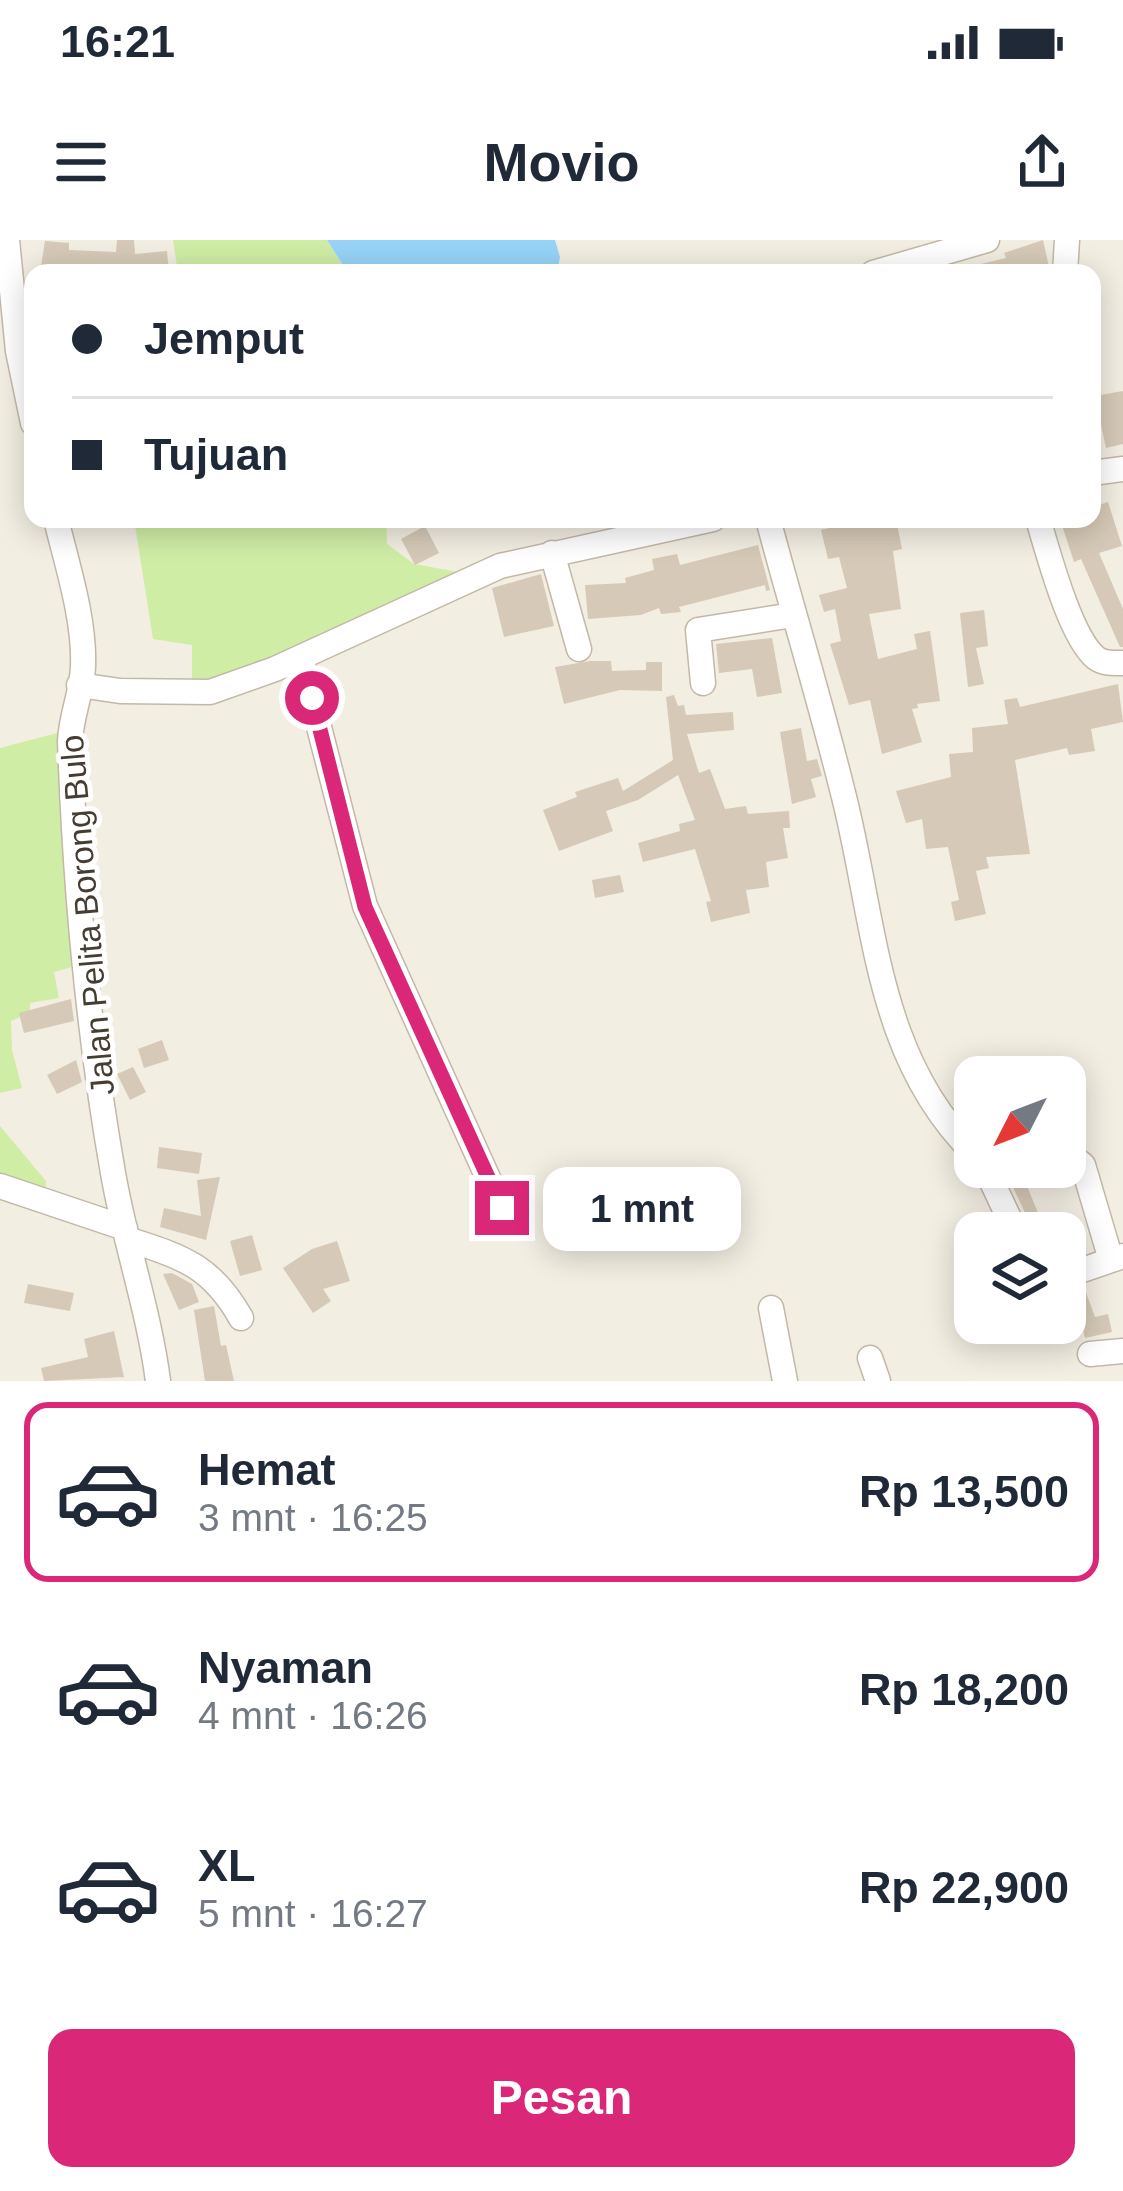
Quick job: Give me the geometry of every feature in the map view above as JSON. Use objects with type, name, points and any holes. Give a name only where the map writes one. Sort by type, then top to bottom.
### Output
[{"type":"street","points":[[7,240],[5,276],[24,336]]},
{"type":"street","points":[[904,264],[987,240]]},
{"type":"street","name":"Jalan Pelita Borong Bulo","points":[[58,528],[83,670],[71,715],[70,741],[88,1006],[126,1234],[158,1381]]},
{"type":"street","points":[[79,685],[120,691],[210,692],[301,657],[500,566],[672,528]]},
{"type":"street","points":[[770,528],[845,799],[880,983],[926,1095],[954,1132]]},
{"type":"street","points":[[1041,528],[1065,602],[1092,655],[1101,662],[1123,663]]},
{"type":"street","points":[[552,554],[579,649]]},
{"type":"street","points":[[703,682],[698,630],[793,615]]},
{"type":"street","points":[[301,657],[365,907],[502,1208]]},
{"type":"street","points":[[1086,1173],[1117,1258],[1086,1269]]},
{"type":"street","points":[[0,1186],[204,1269],[241,1318]]},
{"type":"street","points":[[771,1308],[784,1381]]},
{"type":"street","points":[[1090,1354],[1123,1351]]},
{"type":"green space","points":[[173,240],[327,240],[342,264],[177,264]]},
{"type":"green space","points":[[135,528],[386,528],[387,544],[414,564],[486,577],[388,623],[192,686],[192,645],[153,639]]},
{"type":"green space","points":[[61,732],[76,966],[54,972],[59,998],[30,1003],[30,1013],[11,1021],[12,1050],[22,1088],[0,1093],[0,748]]},
{"type":"green space","points":[[0,1126],[46,1181],[45,1193],[0,1176]]},
{"type":"water","points":[[327,240],[555,240],[560,257],[559,264],[342,264]]},
{"type":"building","points":[[117,240],[134,240],[135,254],[167,251],[168,264],[41,264],[45,241],[69,243],[69,250],[116,252]]},
{"type":"building","points":[[1043,240],[1048,264],[981,264],[1006,258],[1004,253]]},
{"type":"building","points":[[1123,391],[1123,444],[1106,448],[1101,395]]},
{"type":"building","points":[[1108,502],[1122,546],[1099,553],[1123,609],[1123,647],[1081,559],[1074,562],[1063,528],[1101,528],[1101,504]]},
{"type":"building","points":[[426,528],[439,553],[415,565],[401,539]]},
{"type":"building","points":[[898,528],[902,549],[893,551],[901,609],[869,614],[878,659],[917,649],[914,634],[930,631],[940,701],[912,709],[922,742],[882,754],[870,700],[849,705],[830,644],[841,641],[835,609],[824,612],[819,595],[847,588],[839,557],[828,559],[821,530]]},
{"type":"building","points":[[758,545],[770,590],[765,585],[679,607],[681,612],[661,614],[659,608],[641,615],[588,619],[585,585],[626,583],[625,578],[654,570],[652,559],[677,554],[680,565]]},
{"type":"building","points":[[541,574],[554,626],[504,637],[492,588]]},
{"type":"building","points":[[984,610],[988,646],[976,648],[984,684],[968,687],[960,613]]},
{"type":"building","points":[[772,638],[782,693],[757,697],[752,669],[719,673],[716,644]]},
{"type":"building","points":[[611,661],[612,671],[646,670],[646,662],[662,662],[662,691],[620,690],[564,704],[555,667]]},
{"type":"building","points":[[1118,684],[1123,722],[1091,729],[1095,751],[1069,755],[1067,748],[1015,760],[1030,854],[986,857],[989,868],[976,871],[986,914],[955,921],[951,902],[959,900],[948,847],[926,849],[922,819],[906,823],[896,791],[951,777],[949,754],[973,752],[972,728],[1008,724],[1004,700],[1017,698],[1020,707]]},
{"type":"building","points":[[674,695],[686,715],[733,712],[734,730],[687,734],[699,773],[710,769],[725,809],[746,806],[748,814],[789,811],[790,828],[783,828],[788,858],[766,862],[769,887],[746,890],[750,913],[711,922],[706,902],[711,901],[695,849],[643,862],[638,843],[680,831],[679,824],[695,820],[678,775],[638,800],[606,811],[613,831],[559,851],[543,810],[577,797],[575,792],[618,778],[623,791],[673,760],[666,697]]},
{"type":"building","points":[[801,728],[807,761],[817,759],[822,776],[811,779],[816,797],[792,804],[780,732]]},
{"type":"building","points":[[620,875],[624,892],[595,898],[592,880]]},
{"type":"building","points":[[71,999],[74,1021],[24,1033],[19,1013]]},
{"type":"building","points":[[162,1040],[169,1060],[144,1068],[138,1049]]},
{"type":"building","points":[[76,1060],[82,1082],[57,1094],[47,1075]]},
{"type":"building","points":[[133,1067],[146,1092],[130,1100],[117,1074]]},
{"type":"building","points":[[159,1147],[202,1153],[199,1174],[157,1168]]},
{"type":"building","points":[[220,1177],[206,1240],[160,1227],[164,1208],[201,1216],[197,1180]]},
{"type":"building","points":[[1013,1188],[1028,1188],[1038,1212],[1025,1212]]},
{"type":"building","points":[[252,1235],[262,1270],[240,1276],[230,1241]]},
{"type":"building","points":[[337,1241],[350,1281],[323,1289],[331,1301],[313,1313],[283,1268],[312,1249]]},
{"type":"building","points":[[172,1273],[192,1284],[199,1302],[179,1310],[163,1274]]},
{"type":"building","points":[[28,1284],[74,1293],[70,1311],[24,1303]]},
{"type":"building","points":[[1086,1292],[1095,1317],[1108,1314],[1112,1332],[1086,1338]]},
{"type":"building","points":[[214,1306],[234,1381],[205,1381],[194,1310]]},
{"type":"building","points":[[114,1331],[124,1377],[44,1381],[41,1368],[88,1357],[84,1339]]},
{"type":"route","points":[[312,698],[365,907],[502,1208]]}]
